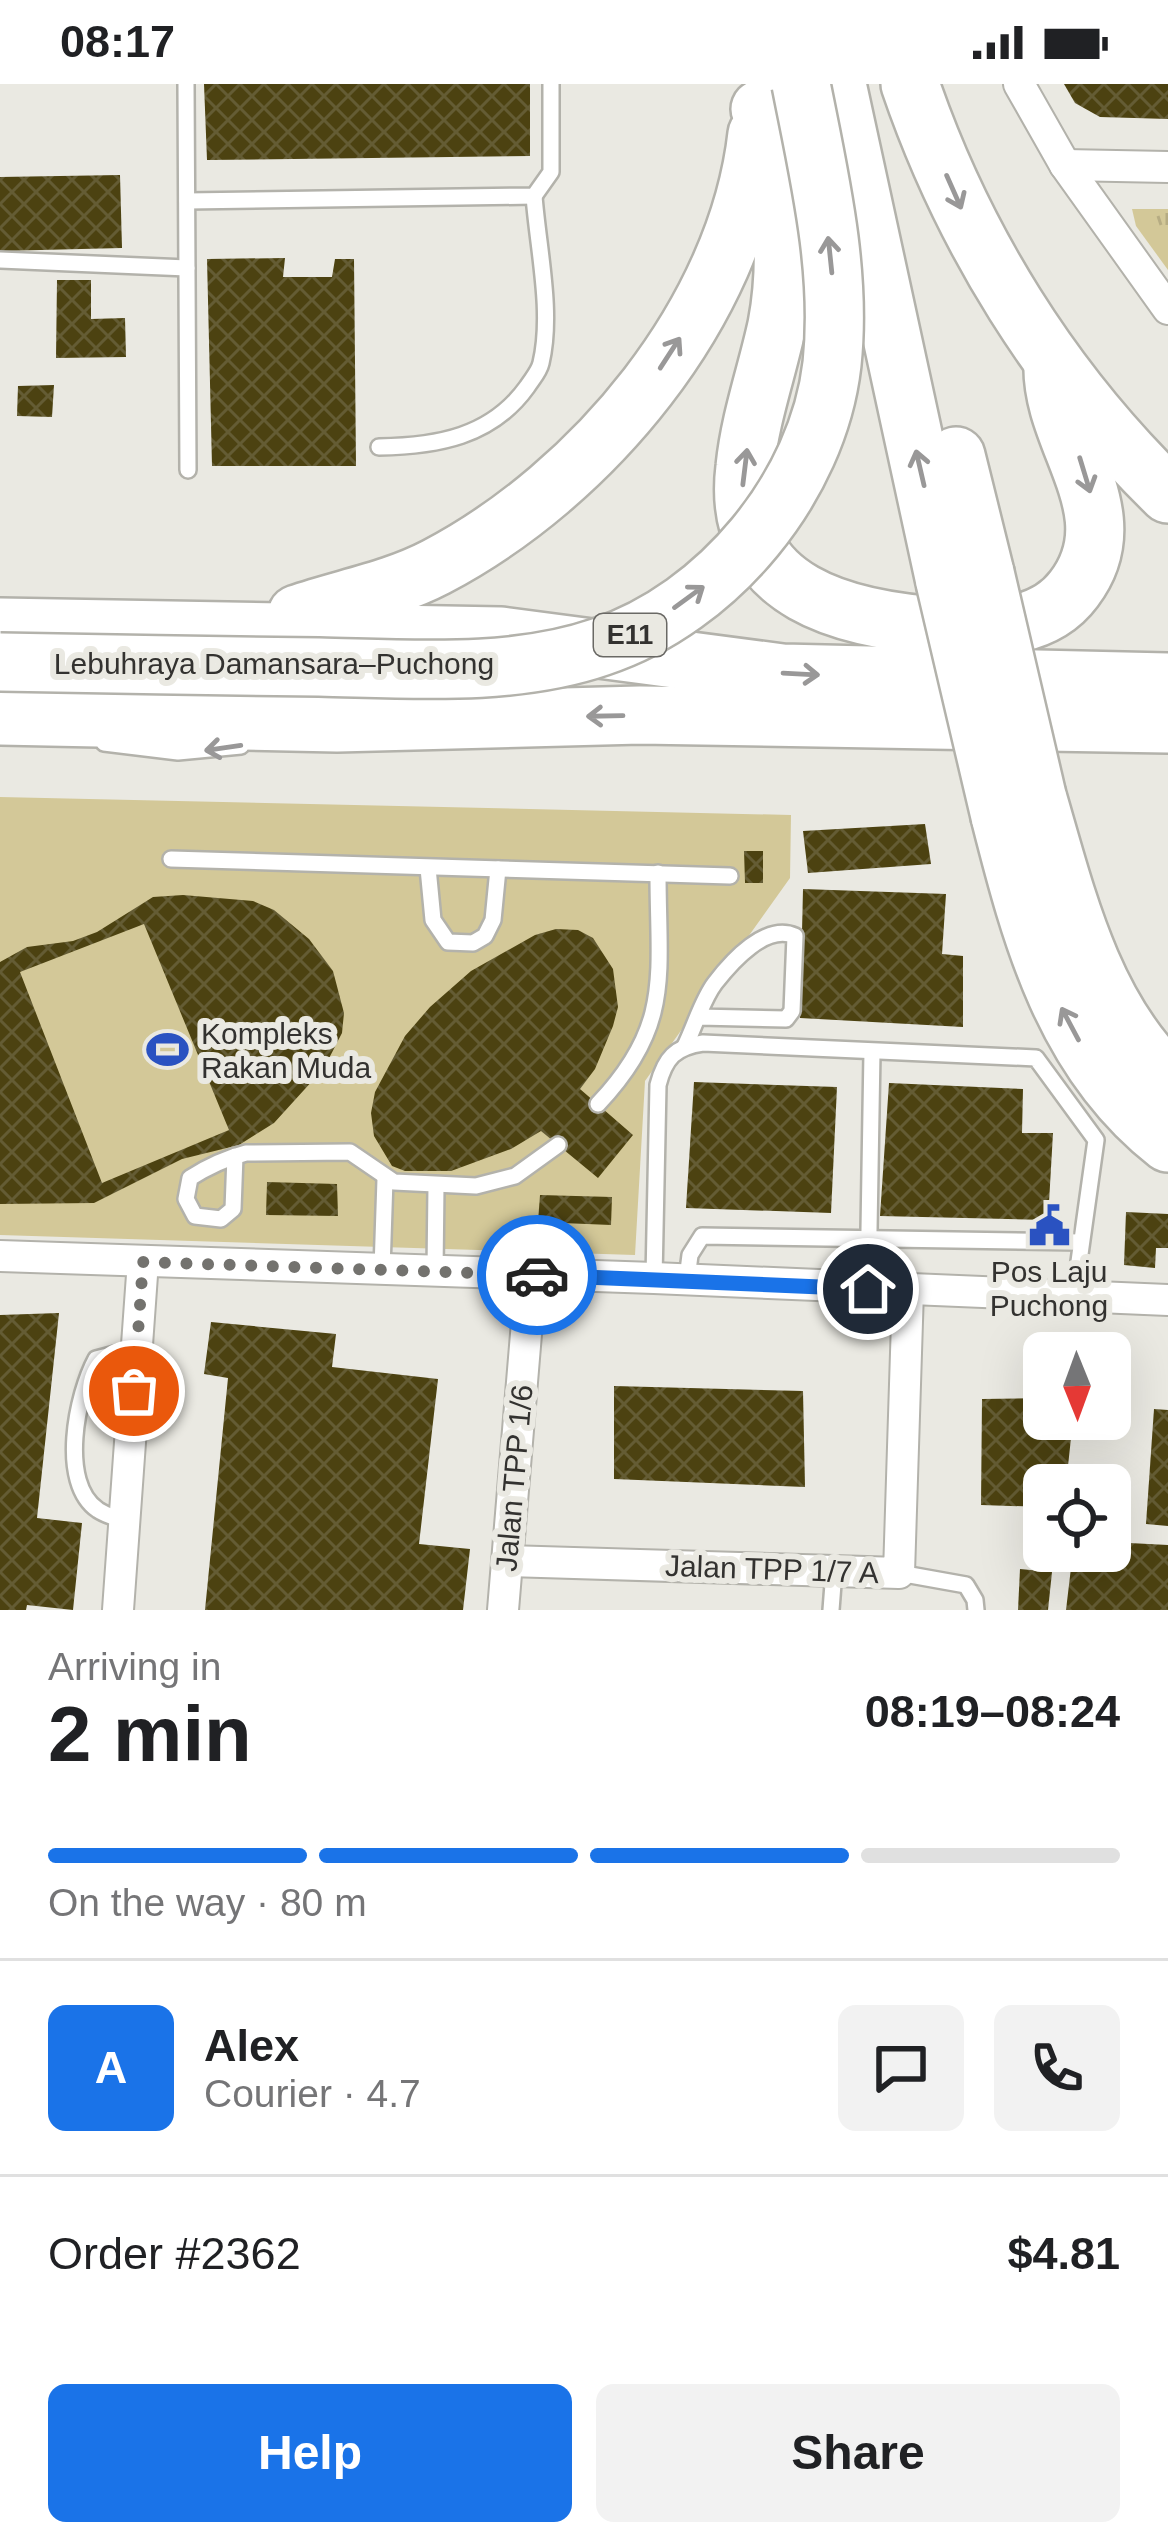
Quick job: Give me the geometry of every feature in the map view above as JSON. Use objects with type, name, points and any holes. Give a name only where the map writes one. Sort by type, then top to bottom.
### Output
[{"type":"highway","points":[[837,84],[1019,806],[1026,918],[1062,1010],[1097,1070],[1158,1113]]},
{"type":"highway","points":[[870,84],[965,578]]},
{"type":"highway","points":[[910,84],[969,224],[1053,364],[1125,452],[1168,494]]},
{"type":"highway","points":[[773,92],[781,289],[749,437],[743,489],[750,528],[779,580],[819,602],[906,623],[992,627],[1040,618],[1054,610],[1088,566],[1096,527],[1084,470],[1056,401],[1053,364]]},
{"type":"highway","points":[[267,630],[296,614],[368,594],[438,566],[544,494],[598,445],[654,377],[721,263],[773,92]]},
{"type":"highway","name":"Lebuhraya Damansara–Puchong","points":[[0,662],[396,669],[535,662],[602,647],[696,592],[746,548],[770,515],[806,453],[827,396],[833,281],[821,193],[773,92]]},
{"type":"highway","name":"E11","points":[[0,627],[501,636],[782,673],[1168,682]]},
{"type":"highway","name":"Lebuhraya Damansara–Puchong","points":[[0,716],[337,723],[640,715],[1168,724]]},
{"type":"highway","points":[[1058,721],[1093,746],[1168,754]]},
{"type":"street","points":[[1019,84],[1065,164],[1168,309]]},
{"type":"street","points":[[1065,164],[1168,167]]},
{"type":"street","points":[[0,1256],[1168,1300]]},
{"type":"street","points":[[118,1610],[143,1262]]},
{"type":"street","name":"Jalan TPP 1/6","points":[[503,1610],[531,1274]]},
{"type":"street","name":"Jalan TPP 1/7 A","points":[[507,1561],[899,1573],[908,1291]]},
{"type":"lane","points":[[186,84],[188,470]]},
{"type":"lane","points":[[379,447],[434,445],[483,428],[518,400],[541,367],[544,317],[534,196],[551,172],[551,84]]},
{"type":"lane","points":[[187,201],[534,196]]},
{"type":"lane","points":[[0,260],[187,268]]},
{"type":"lane","points":[[0,716],[120,747],[178,752],[252,744]]},
{"type":"lane","points":[[273,739],[337,723]]},
{"type":"lane","points":[[171,859],[730,876]]},
{"type":"lane","points":[[428,868],[433,920],[448,943],[460,945],[485,935],[494,920],[498,869]]},
{"type":"lane","points":[[598,1104],[637,1058],[652,1026],[658,986],[658,873]]},
{"type":"lane","points":[[685,1046],[714,984],[766,934],[795,936],[792,1012],[786,1019],[699,1017]]},
{"type":"lane","points":[[654,1278],[658,1085],[672,1053],[703,1043],[1036,1058],[1096,1140],[1074,1297]]},
{"type":"lane","points":[[868,1289],[872,1052]]},
{"type":"lane","points":[[236,1156],[233,1209],[221,1220],[195,1216],[186,1199],[190,1178],[236,1156],[259,1151],[350,1152],[385,1179],[476,1186],[515,1176],[558,1145]]},
{"type":"lane","points":[[382,1269],[385,1179]]},
{"type":"lane","points":[[436,1186],[436,1271]]},
{"type":"lane","points":[[687,1280],[690,1256],[702,1236],[1082,1242]]},
{"type":"lane","points":[[124,1521],[98,1510],[81,1492],[76,1431],[81,1391],[96,1359],[137,1348]]},
{"type":"lane","points":[[831,1610],[834,1571]]},
{"type":"lane","points":[[899,1573],[966,1586],[976,1610]]},
{"type":"green space","points":[[1132,209],[1168,209],[1168,270],[1136,226]]},
{"type":"green space","points":[[0,797],[791,815],[790,878],[645,1081],[635,1255],[0,1235]]},
{"type":"building","points":[[204,84],[530,84],[530,156],[207,160]]},
{"type":"building","points":[[1064,84],[1168,84],[1168,119],[1100,117],[1075,103]]},
{"type":"building","points":[[120,175],[122,248],[0,251],[0,177]]},
{"type":"building","points":[[285,258],[283,277],[332,277],[335,259],[354,259],[356,466],[212,466],[207,259]]},
{"type":"building","points":[[57,280],[91,280],[91,319],[125,318],[126,357],[56,358]]},
{"type":"building","points":[[54,385],[52,417],[17,416],[18,386]]},
{"type":"building","points":[[925,824],[931,864],[808,873],[803,831]]},
{"type":"building","points":[[744,851],[763,851],[763,883],[745,883]]},
{"type":"building","points":[[803,889],[946,894],[942,954],[963,956],[963,1027],[800,1018]]},
{"type":"building","name":"Kompleks Rakan Muda","points":[[153,897],[253,901],[274,910],[309,939],[333,971],[344,1013],[342,1033],[324,1068],[274,1123],[239,1145],[182,1159],[94,1203],[0,1204],[0,962],[27,947],[73,941],[97,932]],"holes":[[[144,924],[229,1130],[102,1183],[20,972]]]},
{"type":"building","points":[[578,930],[593,938],[613,969],[618,1007],[613,1026],[595,1069],[580,1089],[633,1135],[598,1178],[541,1131],[511,1149],[451,1171],[405,1171],[392,1166],[374,1136],[371,1113],[375,1092],[405,1036],[471,971],[535,935]]},
{"type":"building","points":[[694,1082],[837,1087],[831,1213],[686,1208]]},
{"type":"building","points":[[889,1083],[1023,1089],[1022,1133],[1053,1133],[1048,1220],[880,1216]]},
{"type":"building","points":[[267,1182],[337,1184],[338,1216],[266,1215]]},
{"type":"building","points":[[540,1195],[612,1197],[611,1225],[538,1222]]},
{"type":"building","points":[[1126,1212],[1168,1214],[1168,1248],[1156,1248],[1155,1268],[1124,1265]]},
{"type":"building","points":[[59,1313],[37,1518],[82,1523],[73,1610],[27,1605],[26,1610],[0,1610],[0,1315]]},
{"type":"building","points":[[211,1322],[336,1334],[332,1367],[438,1379],[419,1544],[470,1549],[463,1610],[205,1610],[228,1378],[204,1374]]},
{"type":"building","points":[[614,1386],[803,1391],[805,1487],[614,1479]]},
{"type":"building","points":[[1023,1398],[1023,1440],[1071,1440],[1068,1464],[1023,1464],[1023,1506],[981,1505],[982,1399]]},
{"type":"building","points":[[1154,1409],[1168,1410],[1168,1526],[1146,1524]]},
{"type":"building","points":[[1131,1543],[1168,1545],[1168,1610],[1066,1610],[1071,1572],[1131,1572]]},
{"type":"building","points":[[1020,1569],[1052,1572],[1048,1610],[1018,1610]]},
{"type":"way so far","points":[[134,1391],[143,1262],[537,1275]]},
{"type":"place","name":"Kompleks Rakan Muda","points":[[167,1050]]},
{"type":"place","name":"Pos Laju Puchong","points":[[1049,1225]]},
{"type":"route","points":[[537,1275],[868,1289]]}]
